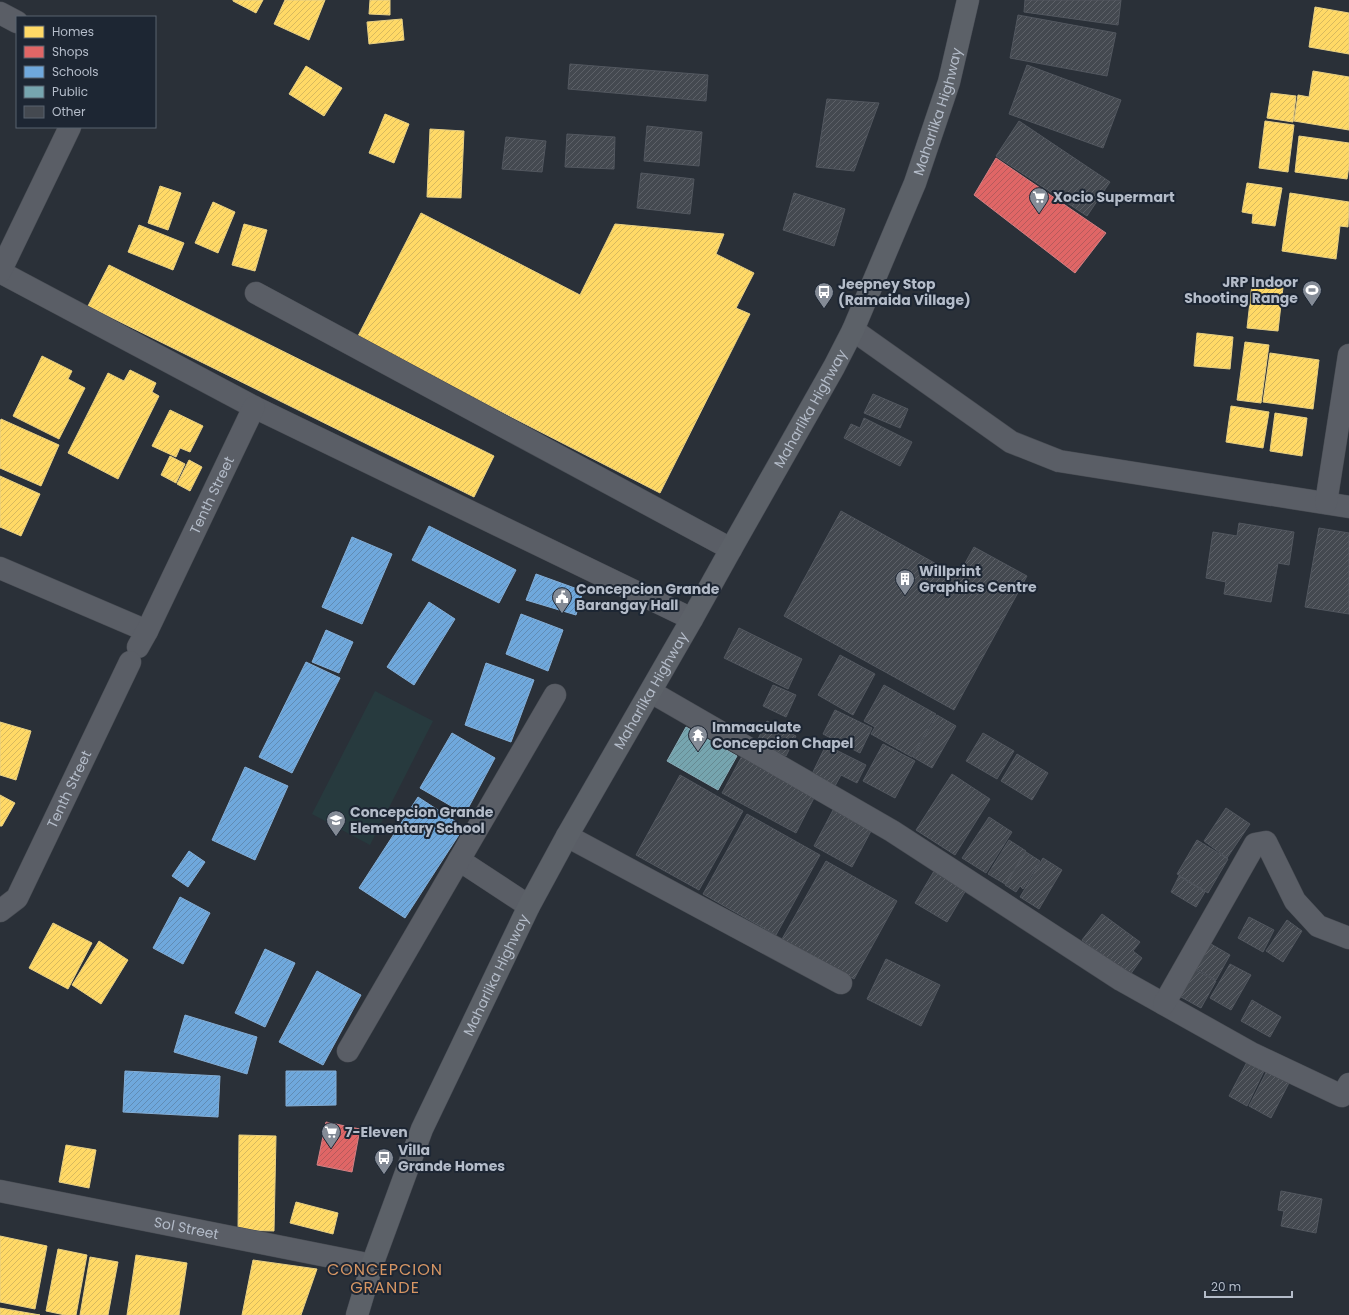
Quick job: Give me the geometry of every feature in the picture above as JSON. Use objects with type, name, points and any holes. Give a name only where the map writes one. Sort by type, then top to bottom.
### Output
[{"type":"main road","name":"Maharlika Highway","points":[[358,1315],[372,1265],[422,1129],[530,906],[567,836],[692,620],[731,548],[834,367],[853,330],[915,183],[949,82],[968,0]]},
{"type":"street","points":[[0,13],[16,21]]},
{"type":"street","points":[[70,128],[0,272],[254,407],[692,620]]},
{"type":"street","points":[[256,293],[731,548]]},
{"type":"street","points":[[853,330],[1011,442],[1059,461],[1349,507]]},
{"type":"street","points":[[1326,503],[1349,355]]},
{"type":"street","name":"Tenth Street","points":[[0,911],[17,898],[254,407]]},
{"type":"street","points":[[0,568],[138,647]]},
{"type":"street","points":[[651,692],[892,831],[1121,980],[1254,1054],[1342,1096],[1349,1084]]},
{"type":"street","points":[[348,1051],[554,695]]},
{"type":"street","points":[[567,836],[841,983]]},
{"type":"street","points":[[1164,1004],[1255,844],[1266,842],[1295,901],[1318,926],[1349,938]]},
{"type":"street","points":[[459,860],[530,906]]},
{"type":"street","name":"Sol Street","points":[[0,1191],[372,1265]]},
{"type":"green space","points":[[375,691],[433,721],[370,845],[312,814]]},
{"type":"building: Homes","points":[[233,0],[263,0],[256,13]]},
{"type":"building: Homes","points":[[285,0],[325,0],[309,40],[274,24]]},
{"type":"building: Homes","points":[[370,0],[390,0],[390,15],[369,14]]},
{"type":"building: Homes","points":[[1315,7],[1349,13],[1349,54],[1309,47]]},
{"type":"building: Homes","points":[[402,19],[404,40],[369,44],[367,22]]},
{"type":"building: Homes","points":[[306,66],[342,88],[324,116],[289,94]]},
{"type":"building: Homes","points":[[1313,71],[1349,77],[1349,130],[1294,121],[1298,95],[1309,97]]},
{"type":"building: Homes","points":[[1271,93],[1296,96],[1293,122],[1267,118]]},
{"type":"building: Homes","points":[[385,114],[409,124],[394,163],[369,153]]},
{"type":"building: Homes","points":[[1265,121],[1294,125],[1288,172],[1259,168]]},
{"type":"building: Homes","points":[[430,129],[464,131],[461,198],[427,197]]},
{"type":"building: Homes","points":[[1299,136],[1349,143],[1349,166],[1347,179],[1295,172]]},
{"type":"building: Homes","points":[[1247,183],[1282,188],[1275,226],[1252,223],[1253,214],[1242,212]]},
{"type":"building: Homes","points":[[160,186],[181,193],[168,230],[148,223]]},
{"type":"building: Homes","points":[[1290,193],[1349,202],[1348,227],[1340,226],[1336,259],[1282,251]]},
{"type":"building: Homes","points":[[213,202],[235,212],[218,253],[195,243]]},
{"type":"building: Homes","points":[[421,213],[580,295],[615,224],[724,234],[716,254],[754,273],[736,308],[750,314],[660,493],[357,338]]},
{"type":"building: Homes","points":[[244,224],[267,230],[255,271],[232,265]]},
{"type":"building: Homes","points":[[139,225],[184,243],[173,270],[128,252]]},
{"type":"building: Homes","points":[[109,265],[494,456],[474,497],[88,306]]},
{"type":"building: Homes","points":[[1252,284],[1283,287],[1278,331],[1247,328]]},
{"type":"building: Homes","points":[[1197,333],[1233,337],[1230,369],[1194,366]]},
{"type":"building: Homes","points":[[1245,342],[1269,345],[1261,403],[1237,400]]},
{"type":"building: Homes","points":[[1270,353],[1319,360],[1313,409],[1263,402]]},
{"type":"building: Homes","points":[[42,356],[72,371],[68,379],[85,388],[59,439],[13,416]]},
{"type":"building: Homes","points":[[130,370],[156,383],[152,392],[159,396],[118,479],[68,453],[108,373],[124,381]]},
{"type":"building: Homes","points":[[1231,406],[1269,412],[1263,448],[1226,442]]},
{"type":"building: Homes","points":[[170,410],[203,426],[190,452],[180,448],[176,457],[152,446]]},
{"type":"building: Homes","points":[[1275,413],[1307,418],[1302,456],[1270,451]]},
{"type":"building: Homes","points":[[1,419],[59,445],[41,486],[0,468]]},
{"type":"building: Homes","points":[[170,456],[185,464],[176,483],[161,475]]},
{"type":"building: Homes","points":[[189,460],[202,467],[190,491],[177,484]]},
{"type":"building: Homes","points":[[0,476],[40,494],[21,536],[0,527]]},
{"type":"building: Homes","points":[[0,722],[31,731],[16,780],[0,775]]},
{"type":"building: Homes","points":[[0,795],[15,803],[2,826],[0,826]]},
{"type":"building: Homes","points":[[53,923],[92,943],[68,989],[29,968]]},
{"type":"building: Homes","points":[[99,941],[128,960],[101,1004],[72,985]]},
{"type":"building: Homes","points":[[239,1135],[276,1136],[274,1231],[238,1230]]},
{"type":"building: Homes","points":[[66,1145],[96,1150],[89,1188],[59,1182]]},
{"type":"building: Homes","points":[[296,1202],[338,1213],[333,1234],[290,1223]]},
{"type":"building: Homes","points":[[0,1236],[47,1246],[35,1309],[0,1302]]},
{"type":"building: Homes","points":[[58,1249],[87,1255],[76,1315],[65,1315],[46,1311]]},
{"type":"building: Homes","points":[[136,1255],[187,1263],[179,1315],[127,1315]]},
{"type":"building: Homes","points":[[90,1257],[118,1262],[108,1315],[80,1315]]},
{"type":"building: Homes","points":[[253,1260],[317,1269],[301,1315],[242,1315]]},
{"type":"building: Homes","points":[[0,1308],[40,1315],[0,1315]]},
{"type":"building: Shops","name":"Xocio Supermart","points":[[996,158],[1106,233],[1075,273],[974,195]]},
{"type":"building: Shops","points":[[326,1122],[360,1129],[352,1172],[317,1165]]},
{"type":"building: Schools","points":[[429,526],[516,570],[499,603],[412,560]]},
{"type":"building: Schools","points":[[352,537],[392,554],[362,624],[322,607]]},
{"type":"building: Schools","points":[[536,574],[583,591],[576,615],[526,600]]},
{"type":"building: Schools","points":[[429,602],[455,619],[414,685],[387,667]]},
{"type":"building: Schools","points":[[521,614],[563,630],[548,671],[506,654]]},
{"type":"building: Schools","points":[[326,630],[353,642],[339,673],[312,662]]},
{"type":"building: Schools","points":[[306,662],[340,678],[292,773],[259,757]]},
{"type":"building: Schools","points":[[486,663],[534,680],[511,742],[465,725]]},
{"type":"building: Schools","points":[[452,733],[495,758],[465,814],[420,788]]},
{"type":"building: Schools","points":[[245,767],[288,786],[255,860],[212,840]]},
{"type":"building: Schools","points":[[418,797],[464,827],[405,918],[359,888]]},
{"type":"building: Schools","points":[[189,851],[205,862],[188,887],[172,876]]},
{"type":"building: Schools","points":[[180,897],[210,913],[183,964],[153,948]]},
{"type":"building: Schools","points":[[265,949],[295,963],[265,1027],[235,1013]]},
{"type":"building: Schools","points":[[317,971],[361,995],[323,1065],[279,1042]]},
{"type":"building: Schools","points":[[185,1015],[257,1037],[247,1074],[174,1052]]},
{"type":"building: Schools","points":[[125,1071],[220,1076],[218,1117],[123,1112]]},
{"type":"building: Schools","points":[[286,1071],[336,1071],[336,1105],[286,1106]]},
{"type":"building: Public","points":[[686,727],[737,756],[718,790],[667,761]]},
{"type":"building: Other","points":[[1025,0],[1121,0],[1118,25],[1024,12]]},
{"type":"building: Other","points":[[1018,15],[1116,33],[1107,76],[1010,58]]},
{"type":"building: Other","points":[[570,64],[708,75],[706,101],[568,89]]},
{"type":"building: Other","points":[[1027,65],[1121,100],[1103,148],[1009,114]]},
{"type":"building: Other","points":[[827,99],[879,103],[854,171],[816,167]]},
{"type":"building: Other","points":[[1019,121],[1110,182],[1087,216],[996,156]]},
{"type":"building: Other","points":[[647,126],[702,132],[699,166],[644,161]]},
{"type":"building: Other","points":[[567,134],[615,137],[614,169],[565,167]]},
{"type":"building: Other","points":[[506,137],[546,141],[542,172],[502,169]]},
{"type":"building: Other","points":[[641,173],[694,179],[690,214],[637,208]]},
{"type":"building: Other","points":[[794,193],[845,209],[834,246],[783,230]]},
{"type":"building: Other","points":[[873,394],[908,409],[900,428],[864,413]]},
{"type":"building: Other","points":[[864,418],[912,442],[900,466],[844,438],[851,424],[860,428]]},
{"type":"building: Other","name":"Willprint Graphics Centre","points":[[841,511],[958,576],[974,547],[1027,576],[954,710],[784,616]]},
{"type":"building: Other","points":[[1239,523],[1294,532],[1289,565],[1278,563],[1271,602],[1224,594],[1226,582],[1206,578],[1213,532],[1237,536]]},
{"type":"building: Other","points":[[1319,528],[1349,533],[1349,614],[1305,607]]},
{"type":"building: Other","points":[[739,628],[802,659],[788,689],[724,658]]},
{"type":"building: Other","points":[[840,655],[875,674],[853,715],[818,695]]},
{"type":"building: Other","points":[[773,685],[796,695],[786,717],[763,706]]},
{"type":"building: Other","points":[[884,685],[936,714],[912,757],[871,734],[875,727],[864,721]]},
{"type":"building: Other","points":[[835,710],[872,728],[860,753],[823,734]]},
{"type":"building: Other","points":[[937,715],[956,726],[932,768],[913,757]]},
{"type":"building: Other","points":[[767,721],[796,736],[786,756],[757,741]]},
{"type":"building: Other","points":[[983,733],[1014,751],[997,779],[966,761]]},
{"type":"building: Other","points":[[883,744],[915,761],[895,798],[863,781]]},
{"type":"building: Other","points":[[826,745],[866,765],[857,783],[841,775],[835,786],[812,774]]},
{"type":"building: Other","points":[[1017,754],[1048,773],[1032,800],[1001,781]]},
{"type":"building: Other","points":[[742,756],[815,796],[796,833],[722,793]]},
{"type":"building: Other","points":[[952,774],[990,799],[955,855],[916,830]]},
{"type":"building: Other","points":[[680,775],[743,811],[699,890],[636,855]]},
{"type":"building: Other","points":[[1226,808],[1250,824],[1227,858],[1204,841]]},
{"type":"building: Other","points":[[833,810],[871,831],[852,867],[814,846]]},
{"type":"building: Other","points":[[747,814],[820,855],[776,935],[703,894]]},
{"type":"building: Other","points":[[989,817],[1012,832],[986,873],[962,858]]},
{"type":"building: Other","points":[[1009,840],[1026,851],[1005,884],[988,874]]},
{"type":"building: Other","points":[[1197,840],[1228,859],[1208,893],[1177,874]]},
{"type":"building: Other","points":[[1026,852],[1040,861],[1023,889],[1020,886],[1016,892],[1005,885]]},
{"type":"building: Other","points":[[1043,858],[1062,870],[1039,909],[1020,897]]},
{"type":"building: Other","points":[[826,861],[897,901],[854,979],[782,939]]},
{"type":"building: Other","points":[[934,871],[966,890],[947,922],[915,903]]},
{"type":"building: Other","points":[[1179,876],[1205,892],[1196,907],[1171,892]]},
{"type":"building: Other","points":[[1102,914],[1140,942],[1133,951],[1142,958],[1130,975],[1082,940]]},
{"type":"building: Other","points":[[1249,917],[1274,930],[1263,952],[1238,938]]},
{"type":"building: Other","points":[[1287,920],[1302,931],[1283,962],[1266,951]]},
{"type":"building: Other","points":[[1204,940],[1230,955],[1216,980],[1190,965]]},
{"type":"building: Other","points":[[886,959],[940,985],[921,1026],[867,999]]},
{"type":"building: Other","points":[[1230,964],[1251,975],[1231,1010],[1210,998]]},
{"type":"building: Other","points":[[1187,965],[1216,981],[1201,1008],[1172,992]]},
{"type":"building: Other","points":[[1252,1000],[1281,1017],[1270,1037],[1241,1021]]},
{"type":"building: Other","points":[[1248,1060],[1265,1069],[1247,1106],[1229,1096]]},
{"type":"building: Other","points":[[1269,1067],[1291,1079],[1271,1118],[1249,1106]]},
{"type":"building: Other","points":[[1281,1191],[1322,1199],[1316,1233],[1281,1226],[1284,1211],[1278,1210]]},
{"type":"place","name":"Xocio Supermart","points":[[1039,214]]},
{"type":"place","name":"JRP Indoor Shooting Range","points":[[1312,307]]},
{"type":"place","name":"Jeepney Stop (Ramaida Village)","points":[[824,309]]},
{"type":"place","name":"Willprint Graphics Centre","points":[[905,596]]},
{"type":"place","name":"Concepcion Grande Barangay Hall","points":[[562,614]]},
{"type":"place","name":"Immaculate Concepcion Chapel","points":[[698,752]]},
{"type":"place","name":"Concepcion Grande Elementary School","points":[[336,837]]},
{"type":"place","name":"7-Eleven","points":[[331,1149]]},
{"type":"place","name":"Villa Grande Homes","points":[[384,1175]]},
{"type":"district","name":"CONCEPCION GRANDE","points":[[385,1278]]}]
